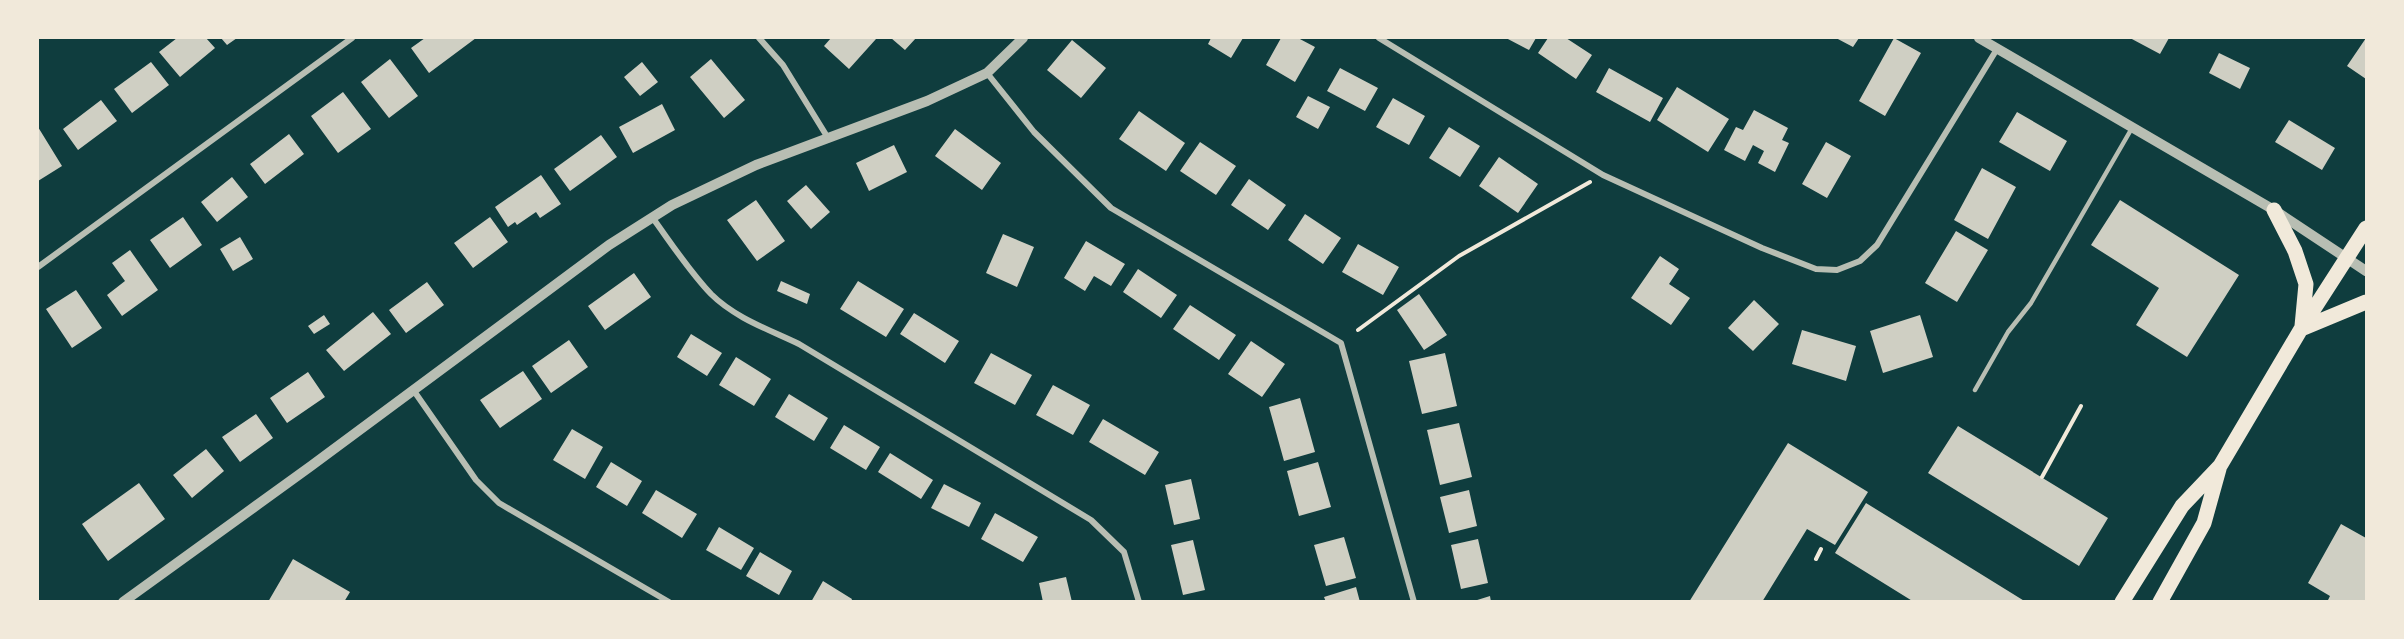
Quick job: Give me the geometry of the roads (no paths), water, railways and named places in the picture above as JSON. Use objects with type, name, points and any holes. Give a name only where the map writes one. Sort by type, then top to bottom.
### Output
[{"type":"main road","points":[[2274,210],[2295,251],[2306,284],[2301,329]]},
{"type":"main road","points":[[2122,602],[2182,506],[2220,466],[2301,329],[2367,228]]},
{"type":"main road","points":[[2301,329],[2367,302]]},
{"type":"main road","points":[[2160,602],[2204,523],[2220,466]]},
{"type":"street","points":[[38,267],[352,38]]},
{"type":"street","points":[[759,38],[783,65],[828,138]]},
{"type":"street","points":[[123,602],[414,391],[609,245],[652,217],[715,183],[927,101],[987,73],[1023,38]]},
{"type":"street","points":[[1379,38],[1603,175],[1762,248],[1816,269],[1837,270],[1860,261],[1877,244],[1997,49]]},
{"type":"street","points":[[1979,38],[2274,210],[2367,271]]},
{"type":"street","points":[[987,73],[1034,132],[1112,208],[1341,343],[1414,602]]},
{"type":"street","points":[[652,217],[697,277],[724,304],[752,322],[799,344],[1091,520],[1124,552],[1139,602]]},
{"type":"street","points":[[414,391],[476,480],[499,503],[669,602]]},
{"type":"lane","points":[[1975,390],[2008,332],[2036,295],[2132,128]]}]
